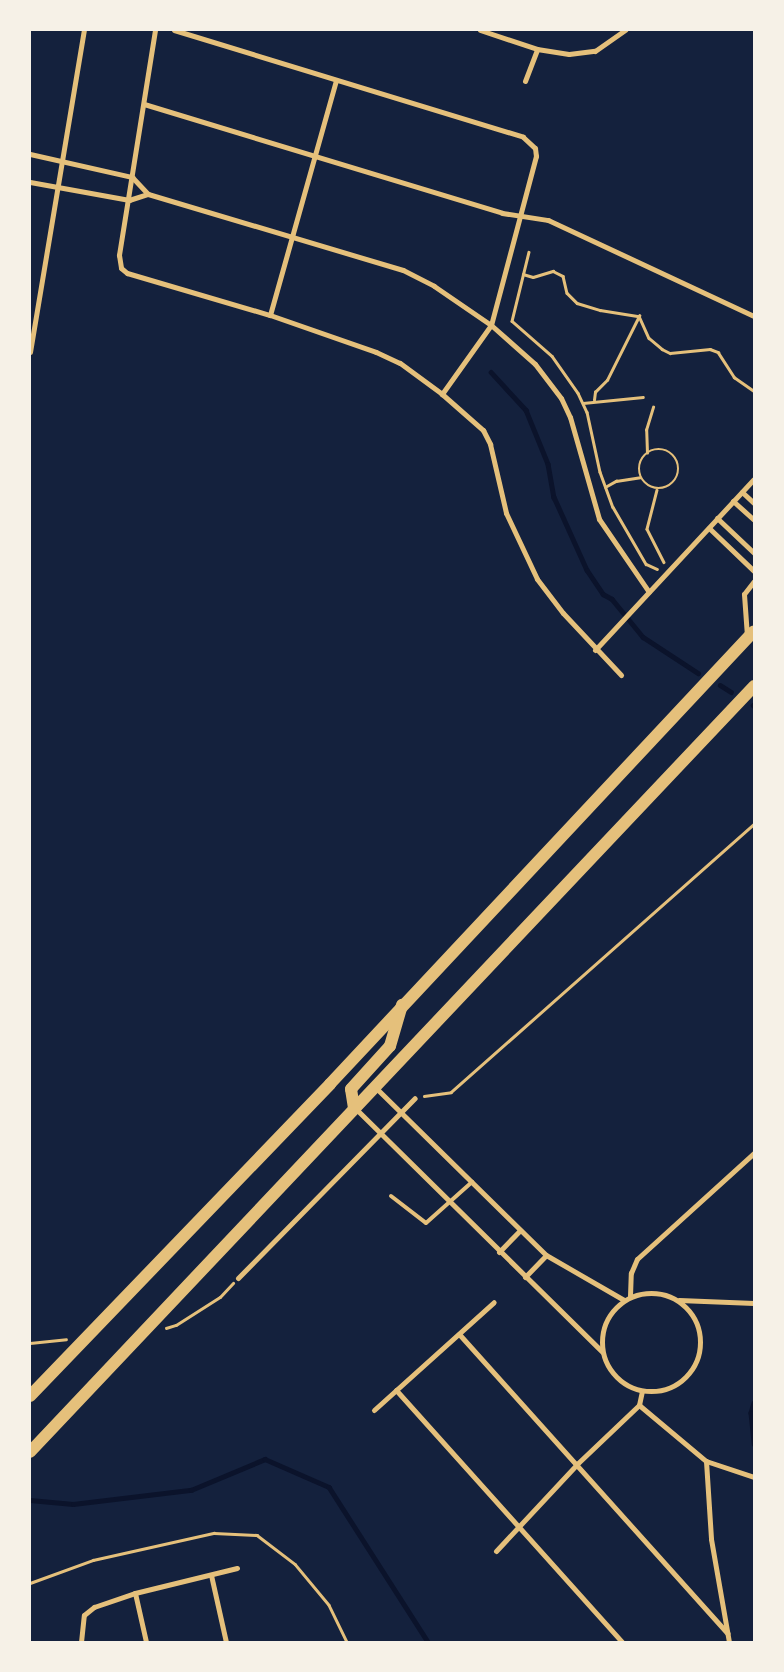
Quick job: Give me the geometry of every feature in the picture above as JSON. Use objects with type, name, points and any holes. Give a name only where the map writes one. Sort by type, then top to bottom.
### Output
[{"type":"main road","points":[[30,1396],[402,1005],[750,634]]},
{"type":"main road","points":[[30,1452],[754,686]]},
{"type":"main road","points":[[354,1108],[351,1089],[390,1046],[402,1005]]},
{"type":"street","points":[[30,352],[84,30]]},
{"type":"street","points":[[155,30],[118,255],[124,271],[270,315],[376,352],[400,363],[442,394],[483,430],[495,453],[506,513],[537,579],[595,650],[621,675]]},
{"type":"street","points":[[174,30],[531,142],[536,156],[491,325],[442,394]]},
{"type":"street","points":[[480,30],[537,49],[569,54],[595,51],[625,30]]},
{"type":"street","points":[[525,81],[537,49]]},
{"type":"street","points":[[270,315],[336,80]]},
{"type":"street","points":[[144,104],[314,157],[521,216],[548,220],[754,316]]},
{"type":"street","points":[[30,154],[132,177],[148,194],[403,270],[434,286],[491,325],[536,364],[561,398],[570,417],[599,519],[650,592]]},
{"type":"street","points":[[30,182],[128,200],[148,194]]},
{"type":"street","points":[[595,650],[754,479]]},
{"type":"street","points":[[742,492],[754,503]]},
{"type":"street","points":[[733,501],[754,520]]},
{"type":"street","points":[[717,518],[754,553]]},
{"type":"street","points":[[709,528],[754,571]]},
{"type":"street","points":[[750,634],[744,594],[754,580]]},
{"type":"street","points":[[374,1086],[546,1255],[624,1300]]},
{"type":"street","points":[[238,1278],[382,1135],[415,1098]]},
{"type":"street","points":[[354,1108],[602,1352]]},
{"type":"street","points":[[630,1296],[631,1273],[637,1259],[754,1153]]},
{"type":"street","points":[[499,1252],[520,1230]]},
{"type":"street","points":[[525,1277],[546,1255]]},
{"type":"street","points":[[678,1300],[691,1312],[698,1328],[700,1346],[696,1362],[686,1377],[672,1387],[642,1391],[618,1379],[608,1367],[602,1352],[602,1335],[606,1319],[630,1296],[659,1293],[678,1300],[754,1303]]},
{"type":"street","points":[[374,1410],[494,1302]]},
{"type":"street","points":[[459,1334],[727,1633]]},
{"type":"street","points":[[396,1390],[622,1642]]},
{"type":"street","points":[[496,1551],[577,1464],[639,1405],[642,1391]]},
{"type":"street","points":[[639,1405],[706,1461],[754,1477]]},
{"type":"street","points":[[706,1461],[711,1538],[729,1642]]},
{"type":"street","points":[[81,1642],[84,1615],[94,1607],[135,1593],[237,1568]]},
{"type":"street","points":[[211,1575],[226,1642]]},
{"type":"street","points":[[135,1593],[146,1642]]},
{"type":"lane","points":[[391,1196],[423,1223],[432,1219],[472,1182]]},
{"type":"path","points":[[529,252],[512,321],[559,363],[584,403],[605,487],[621,522],[646,564],[656,570],[669,558]]},
{"type":"path","points":[[523,274],[533,277],[553,271],[563,276],[567,293],[577,302],[606,312],[639,316]]},
{"type":"path","points":[[639,316],[649,338],[662,350],[682,353],[714,350],[722,356],[734,377],[754,392]]},
{"type":"path","points":[[594,400],[595,392],[607,380],[639,316]]},
{"type":"path","points":[[584,403],[594,400],[607,402],[643,397]]},
{"type":"path","points":[[647,453],[646,430],[652,407]]},
{"type":"path","points":[[656,449],[666,450],[678,464],[678,476],[674,483],[657,490],[645,484],[640,477],[640,462],[647,453],[656,449]]},
{"type":"path","points":[[605,487],[616,481],[640,477]]},
{"type":"path","points":[[657,490],[647,529],[664,563]]},
{"type":"path","points":[[415,1098],[451,1092],[754,824]]},
{"type":"path","points":[[140,1335],[176,1325],[220,1297],[238,1278]]},
{"type":"path","points":[[30,1343],[87,1337]]},
{"type":"path","points":[[30,1583],[93,1560],[214,1533],[257,1535],[295,1564],[328,1605],[346,1642]]},
{"type":"waterway","points":[[491,372],[526,410],[548,464],[554,497],[587,570],[603,594],[612,599],[643,637],[698,673]]},
{"type":"waterway","points":[[720,685],[731,692]]},
{"type":"waterway","points":[[754,1403],[751,1413],[754,1444]]},
{"type":"waterway","points":[[30,1500],[73,1504],[191,1490],[265,1459],[329,1487],[428,1642]]}]
